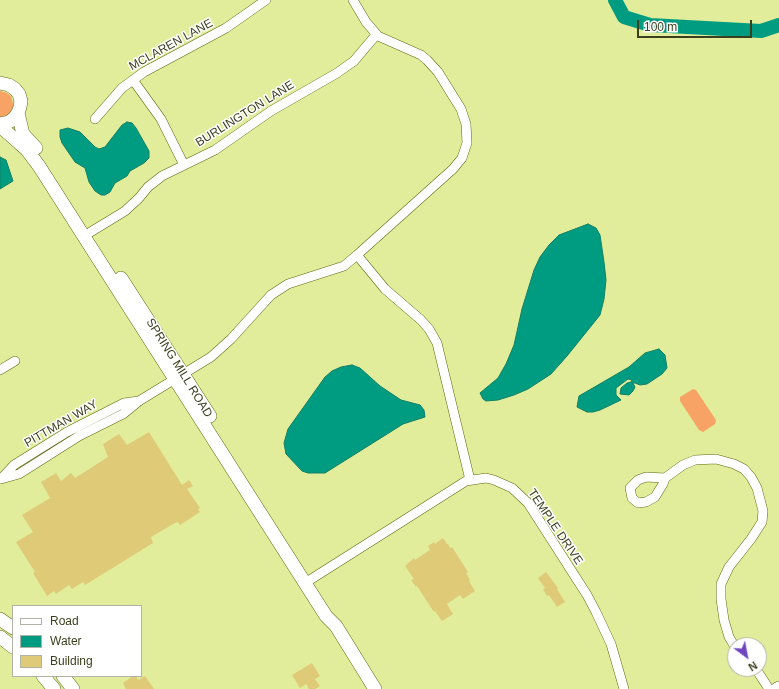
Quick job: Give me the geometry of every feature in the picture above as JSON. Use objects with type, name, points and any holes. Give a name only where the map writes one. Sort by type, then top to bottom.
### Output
[{"type":"street","name":"MCLAREN LANE","points":[[95,119],[113,98],[133,80],[158,63],[236,22],[266,0]]},
{"type":"street","points":[[353,0],[366,22],[376,35]]},
{"type":"street","name":"PITTMAN WAY","points":[[1,480],[14,465],[67,432],[124,403],[138,401],[211,357],[225,346],[271,295],[288,284],[344,266],[357,256],[462,158],[467,143],[466,124],[461,108],[432,65],[420,55],[384,40],[376,35]]},
{"type":"street","name":"BURLINGTON LANE","points":[[88,234],[126,211],[148,187],[162,176],[215,150],[271,111],[337,73],[354,60],[376,35]]},
{"type":"street","points":[[133,80],[162,119],[184,165]]},
{"type":"street","name":"SPRING MILL ROAD","points":[[1,82],[9,85],[19,94],[21,101],[18,114],[23,134],[47,162],[88,234],[309,581],[326,616],[336,626],[375,689]]},
{"type":"street","points":[[0,125],[9,122],[18,114]]},
{"type":"street","name":"SPRING MILL ROAD","points":[[0,125],[32,156],[88,234]]},
{"type":"street","points":[[357,256],[385,289],[421,320],[429,329],[437,343],[470,480]]},
{"type":"street","points":[[0,370],[15,360]]},
{"type":"street","points":[[665,478],[683,465],[695,460],[716,459],[726,461],[744,469],[751,477],[757,488],[763,511],[762,522],[729,567],[721,584],[721,599],[724,620],[729,637]]},
{"type":"street","name":"TEMPLE DRIVE","points":[[309,581],[457,486],[470,480],[486,478],[494,480],[512,488],[528,503],[594,609],[610,644],[624,689]]},
{"type":"street","points":[[0,619],[12,627]]},
{"type":"street","points":[[0,637],[12,646]]},
{"type":"street","points":[[44,677],[54,689]]},
{"type":"street","points":[[64,677],[73,689]]},
{"type":"street","points":[[761,677],[769,689]]},
{"type":"shaded area","points":[[0,91],[11,96],[13,109],[9,114],[0,118]]},
{"type":"shaded area","points":[[693,389],[696,390],[716,420],[715,424],[703,432],[699,430],[680,401],[680,397]]},
{"type":"water","points":[[127,122],[132,123],[136,128],[149,151],[149,158],[144,163],[130,171],[127,176],[115,183],[110,192],[105,195],[101,195],[95,191],[89,182],[85,168],[75,162],[62,143],[60,130],[68,128],[80,132],[99,149],[105,147],[122,125]]},
{"type":"water","points":[[0,157],[6,160],[13,181],[0,189]]},
{"type":"water","points":[[588,224],[596,228],[600,235],[604,262],[606,280],[604,299],[600,315],[551,374],[528,389],[514,395],[498,400],[486,401],[480,393],[498,378],[506,364],[514,345],[522,309],[534,270],[540,257],[559,235]]},
{"type":"water","points":[[659,349],[665,355],[667,368],[662,374],[647,384],[640,385],[633,383],[635,387],[629,395],[620,394],[621,388],[632,380],[628,379],[616,388],[616,395],[621,400],[600,410],[587,412],[577,407],[579,396],[629,367],[645,353]]},
{"type":"water","points":[[352,365],[360,368],[380,386],[401,400],[420,405],[424,410],[425,417],[403,424],[325,473],[308,473],[302,471],[286,454],[284,443],[288,429],[325,377],[332,371],[341,367]]},
{"type":"building","points":[[149,432],[182,485],[189,480],[193,486],[187,489],[200,508],[198,509],[200,512],[180,525],[178,522],[175,523],[151,537],[153,543],[85,585],[83,582],[72,589],[69,585],[56,594],[54,591],[47,596],[33,573],[35,572],[16,542],[33,532],[22,515],[50,498],[41,482],[56,473],[61,481],[71,473],[75,478],[108,457],[103,444],[119,434],[127,445]]},
{"type":"building","points":[[443,538],[450,548],[452,547],[468,572],[466,573],[475,591],[463,599],[460,595],[447,604],[453,614],[442,621],[411,580],[414,579],[405,566],[414,558],[415,560],[430,550],[428,546],[434,542],[435,544]]},
{"type":"building","points":[[546,572],[558,588],[557,589],[565,602],[557,607],[549,595],[547,596],[543,589],[545,588],[538,578]]},
{"type":"building","points":[[312,663],[320,676],[315,679],[320,686],[315,689],[309,689],[306,684],[300,688],[292,675]]},
{"type":"building","points":[[145,676],[154,689],[126,689],[123,683],[132,677],[136,677],[138,680]]},
{"type":"waterway","points":[[615,0],[624,17],[650,25],[761,31],[779,25]]}]
